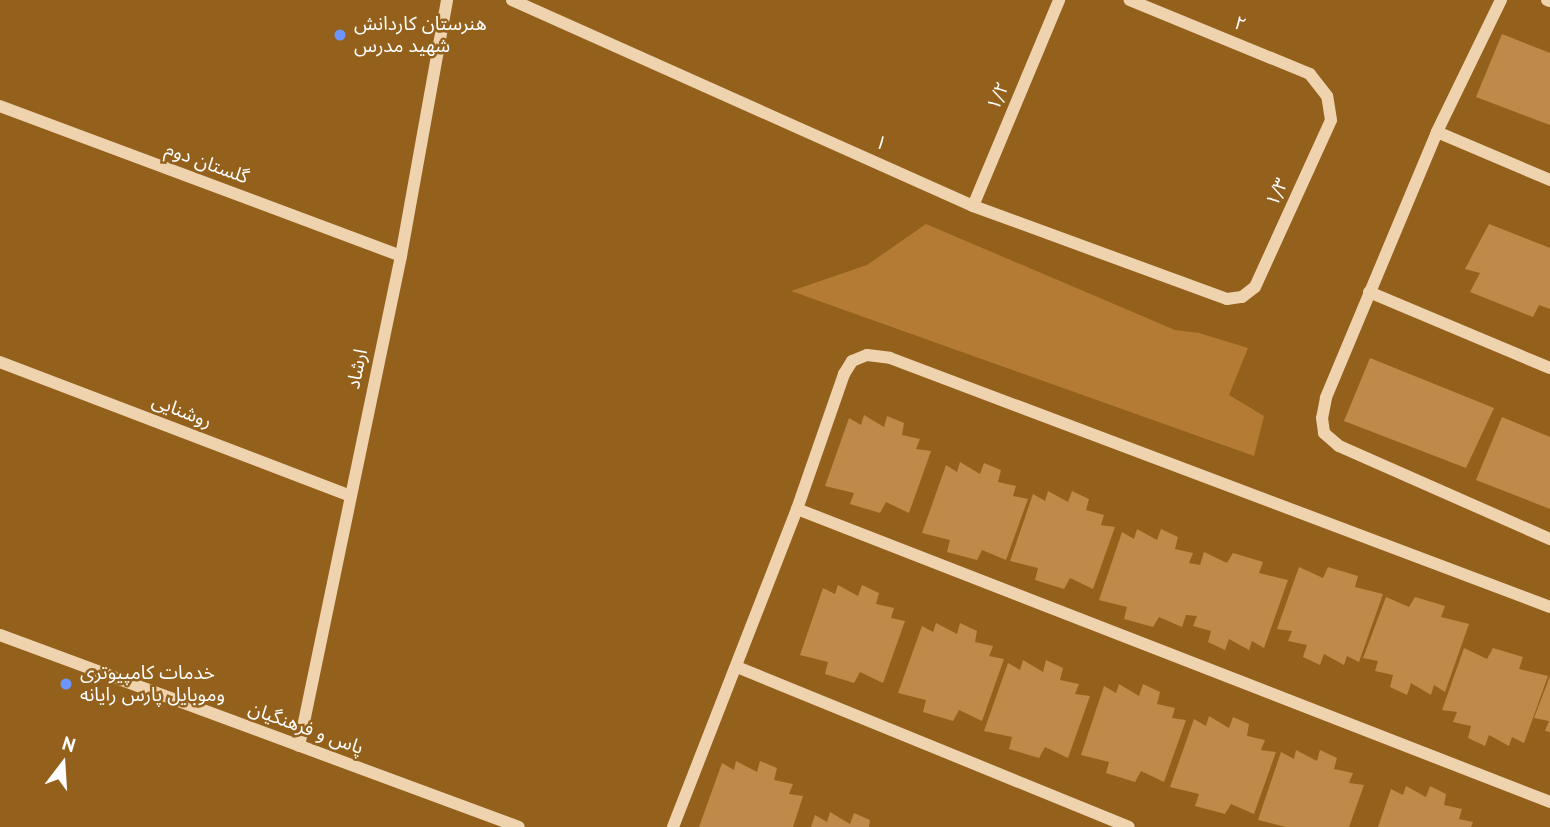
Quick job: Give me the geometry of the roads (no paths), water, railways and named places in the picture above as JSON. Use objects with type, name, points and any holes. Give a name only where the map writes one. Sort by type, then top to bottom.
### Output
[{"type":"street","name":"ارشاد","points":[[299,746],[401,256],[447,0]]},
{"type":"street","name":"۱/۲","points":[[974,206],[1059,0]]},
{"type":"street","name":"۲","points":[[1130,0],[1310,74],[1327,96]]},
{"type":"street","points":[[1501,0],[1437,132],[1326,398],[1322,418],[1324,433],[1339,446],[1550,539]]},
{"type":"street","name":"۱","points":[[520,1],[974,206],[1227,299],[1242,297]]},
{"type":"street","name":"۱/۳","points":[[1242,297],[1255,287],[1331,120],[1327,96]]},
{"type":"street","name":"گلستان دوم","points":[[0,106],[401,256]]},
{"type":"street","points":[[1437,132],[1550,180]]},
{"type":"street","points":[[1369,292],[1550,368]]},
{"type":"street","points":[[673,827],[797,509],[844,374],[852,360],[867,355],[890,358],[1550,607]]},
{"type":"street","name":"روشنایی","points":[[0,362],[350,496]]},
{"type":"street","points":[[797,509],[1550,802]]},
{"type":"street","name":"پاس و فرهنگیان","points":[[0,635],[519,827]]},
{"type":"street","points":[[737,667],[1129,827]]},
{"type":"place","name":"هنرستان کاردانش شهید مدرس","points":[[340,35]]},
{"type":"place","name":"خدمات کامپیوتری وموبایل پارس رایانه","points":[[66,684]]}]
